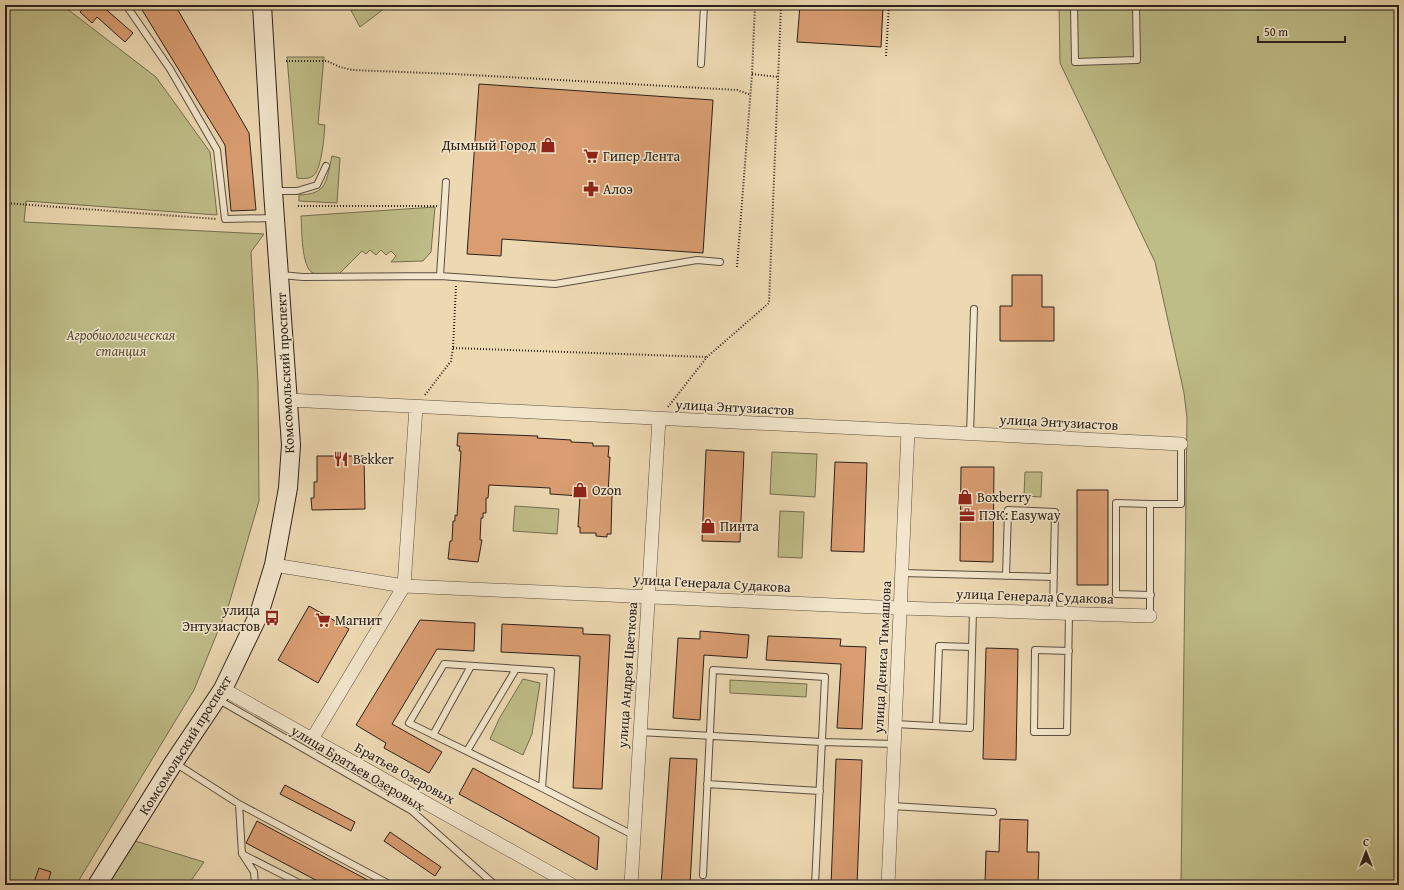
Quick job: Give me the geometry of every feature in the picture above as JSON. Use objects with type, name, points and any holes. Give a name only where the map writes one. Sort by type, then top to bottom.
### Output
[{"type":"street","name":"Комсомольский проспект","points":[[98,885],[174,762],[220,694],[259,614],[274,565],[288,488],[291,445],[273,191],[262,5]]},
{"type":"street","name":"улица Энтузиастов","points":[[288,400],[1181,444]]},
{"type":"street","points":[[312,738],[404,586],[416,407]]},
{"type":"street","name":"улица Андрея Цветкова","points":[[630,885],[659,419]]},
{"type":"street","name":"улица Дениса Тимашова","points":[[888,885],[908,431]]},
{"type":"street","name":"улица Генерала Судакова","points":[[274,565],[404,586],[900,608],[1150,616]]},
{"type":"street","name":"Братьев Озеровых","points":[[220,694],[312,738],[572,885]]},
{"type":"lane","points":[[126,5],[170,69],[217,150],[225,219],[275,218]]},
{"type":"lane","points":[[701,64],[704,5]]},
{"type":"lane","points":[[1074,5],[1075,62],[1137,60],[1136,5]]},
{"type":"lane","points":[[273,191],[297,191],[317,185],[326,166]]},
{"type":"lane","points":[[440,276],[446,182]]},
{"type":"lane","points":[[279,275],[440,276],[555,284],[697,260],[720,262]]},
{"type":"lane","points":[[970,434],[974,310]]},
{"type":"lane","points":[[1151,595],[1116,594],[1116,503],[1181,504],[1181,444]]},
{"type":"lane","points":[[1150,504],[1150,616]]},
{"type":"lane","points":[[1006,576],[1008,510],[1055,512],[1053,612]]},
{"type":"lane","points":[[902,573],[1054,577]]},
{"type":"lane","points":[[895,724],[970,728],[973,610]]},
{"type":"lane","points":[[1069,613],[1069,651],[1067,732],[1034,732],[1035,650],[1069,651]]},
{"type":"lane","points":[[936,726],[939,646],[972,647]]},
{"type":"lane","points":[[542,788],[551,671],[444,664],[409,723],[542,788],[633,835]]},
{"type":"lane","points":[[432,735],[471,666]]},
{"type":"lane","points":[[467,751],[516,669]]},
{"type":"lane","points":[[703,875],[713,670],[825,677],[816,885]]},
{"type":"lane","name":"улица Братьев Озеровых","points":[[220,694],[412,811],[495,885]]},
{"type":"lane","points":[[639,732],[822,742],[894,744]]},
{"type":"lane","points":[[174,762],[239,804],[391,885]]},
{"type":"lane","points":[[707,784],[820,791]]},
{"type":"lane","points":[[239,804],[242,854],[254,872],[255,885]]},
{"type":"lane","points":[[892,806],[992,812]]},
{"type":"lane","points":[[242,854],[303,885]]},
{"type":"path","points":[[737,267],[751,95],[755,5]]},
{"type":"path","points":[[659,419],[707,358],[769,303],[781,5]]},
{"type":"path","points":[[886,56],[889,5]]},
{"type":"path","points":[[286,61],[327,61],[340,67],[352,70],[729,89],[751,95]]},
{"type":"path","points":[[752,74],[779,77]]},
{"type":"path","points":[[5,203],[225,219]]},
{"type":"path","points":[[298,206],[444,206]]},
{"type":"path","points":[[416,407],[451,361],[453,348],[456,277]]},
{"type":"path","points":[[453,348],[707,358]]},
{"type":"green space","name":"Агробиологическая станция","points":[[5,5],[62,5],[156,77],[210,152],[217,215],[26,201],[24,222],[264,234],[251,252],[258,382],[259,501],[229,604],[194,690],[76,885],[5,885]]},
{"type":"green space","points":[[348,5],[389,5],[360,27]]},
{"type":"green space","points":[[1059,5],[1399,5],[1399,885],[1181,885],[1187,418],[1184,393],[1155,262],[1060,63]]},
{"type":"green space","points":[[287,57],[324,57],[318,124],[325,125],[323,144],[319,167],[313,176],[303,179],[297,178]]},
{"type":"green space","points":[[332,156],[340,158],[337,203],[299,201],[299,195],[316,192],[321,189],[327,179]]},
{"type":"green space","points":[[435,207],[431,252],[423,261],[391,262],[396,256],[391,251],[386,255],[381,250],[376,255],[370,250],[366,254],[362,251],[338,275],[313,273],[309,270],[306,264],[303,247],[301,216]]},
{"type":"green space","points":[[772,452],[817,454],[815,497],[770,494]]},
{"type":"green space","points":[[1025,472],[1042,472],[1041,497],[1024,496]]},
{"type":"green space","points":[[515,506],[559,509],[557,534],[513,531]]},
{"type":"green space","points":[[780,511],[804,512],[802,558],[778,557]]},
{"type":"green space","points":[[523,679],[540,683],[532,734],[523,755],[490,739],[499,719]]},
{"type":"green space","points":[[730,680],[807,684],[806,697],[730,693]]},
{"type":"green space","points":[[132,840],[204,862],[188,885],[104,885]]},
{"type":"building","points":[[86,5],[101,5],[133,33],[125,42],[97,17],[92,23],[80,12]]},
{"type":"building","points":[[139,5],[175,5],[249,133],[256,210],[231,211],[225,145]]},
{"type":"building","points":[[800,5],[883,6],[881,47],[797,42]]},
{"type":"building","name":"Гипер Лента","points":[[479,84],[713,100],[703,253],[502,239],[501,256],[467,254]]},
{"type":"building","points":[[1012,275],[1042,275],[1042,307],[1054,307],[1054,341],[1000,341],[1000,306],[1012,306]]},
{"type":"building","points":[[458,433],[538,436],[537,438],[593,443],[593,446],[609,446],[608,457],[610,457],[608,495],[612,495],[611,534],[607,534],[607,537],[596,536],[596,533],[580,533],[580,527],[578,527],[580,496],[550,494],[550,488],[489,485],[488,498],[486,498],[486,513],[483,513],[483,518],[481,518],[480,540],[482,540],[478,562],[448,559],[450,541],[452,541],[453,521],[455,521],[455,515],[457,516],[461,451],[459,451],[460,446],[457,446]]},
{"type":"building","points":[[706,450],[744,452],[740,542],[702,541]]},
{"type":"building","points":[[317,456],[364,456],[365,509],[312,510],[311,498],[314,498],[314,482],[317,482]]},
{"type":"building","points":[[835,462],[867,463],[864,552],[831,551]]},
{"type":"building","points":[[961,467],[994,467],[993,562],[960,561]]},
{"type":"building","points":[[1077,490],[1108,490],[1108,585],[1077,585]]},
{"type":"building","points":[[309,606],[349,629],[318,683],[278,660]]},
{"type":"building","points":[[420,620],[475,623],[474,651],[437,649],[392,724],[442,752],[429,773],[384,748],[386,743],[356,725]]},
{"type":"building","points":[[502,624],[583,628],[583,634],[610,635],[602,789],[573,788],[580,656],[501,652]]},
{"type":"building","points":[[700,631],[749,635],[747,658],[704,655],[700,720],[673,718],[678,638],[700,639]]},
{"type":"building","points":[[768,636],[841,639],[840,646],[866,647],[862,729],[837,728],[841,664],[766,660]]},
{"type":"building","points":[[986,648],[1018,649],[1016,760],[983,759]]},
{"type":"building","points":[[670,758],[697,759],[690,885],[661,885]]},
{"type":"building","points":[[836,759],[862,760],[857,885],[831,885]]},
{"type":"building","points":[[473,768],[599,837],[597,870],[459,794]]},
{"type":"building","points":[[285,785],[355,822],[351,831],[280,794]]},
{"type":"building","points":[[1000,819],[1028,820],[1027,852],[1039,852],[1038,885],[985,885],[986,851],[999,852]]},
{"type":"building","points":[[257,821],[377,885],[325,885],[246,843]]},
{"type":"building","points":[[390,832],[441,867],[435,876],[384,841]]},
{"type":"building","points":[[39,868],[51,872],[47,885],[33,885]]},
{"type":"place","name":"Дымный Город","points":[[548,145]]},
{"type":"place","name":"Гипер Лента","points":[[591,156]]},
{"type":"place","name":"Алоэ","points":[[591,189]]},
{"type":"place","name":"Bekker","points":[[341,459]]},
{"type":"place","name":"Ozon","points":[[580,490]]},
{"type":"place","name":"Boxberry","points":[[965,497]]},
{"type":"place","name":"ПЭК: Easyway","points":[[967,515]]},
{"type":"place","name":"Пинта","points":[[708,526]]},
{"type":"place","name":"улица Энтузиастов","points":[[272,618]]},
{"type":"place","name":"Магнит","points":[[323,620]]}]
